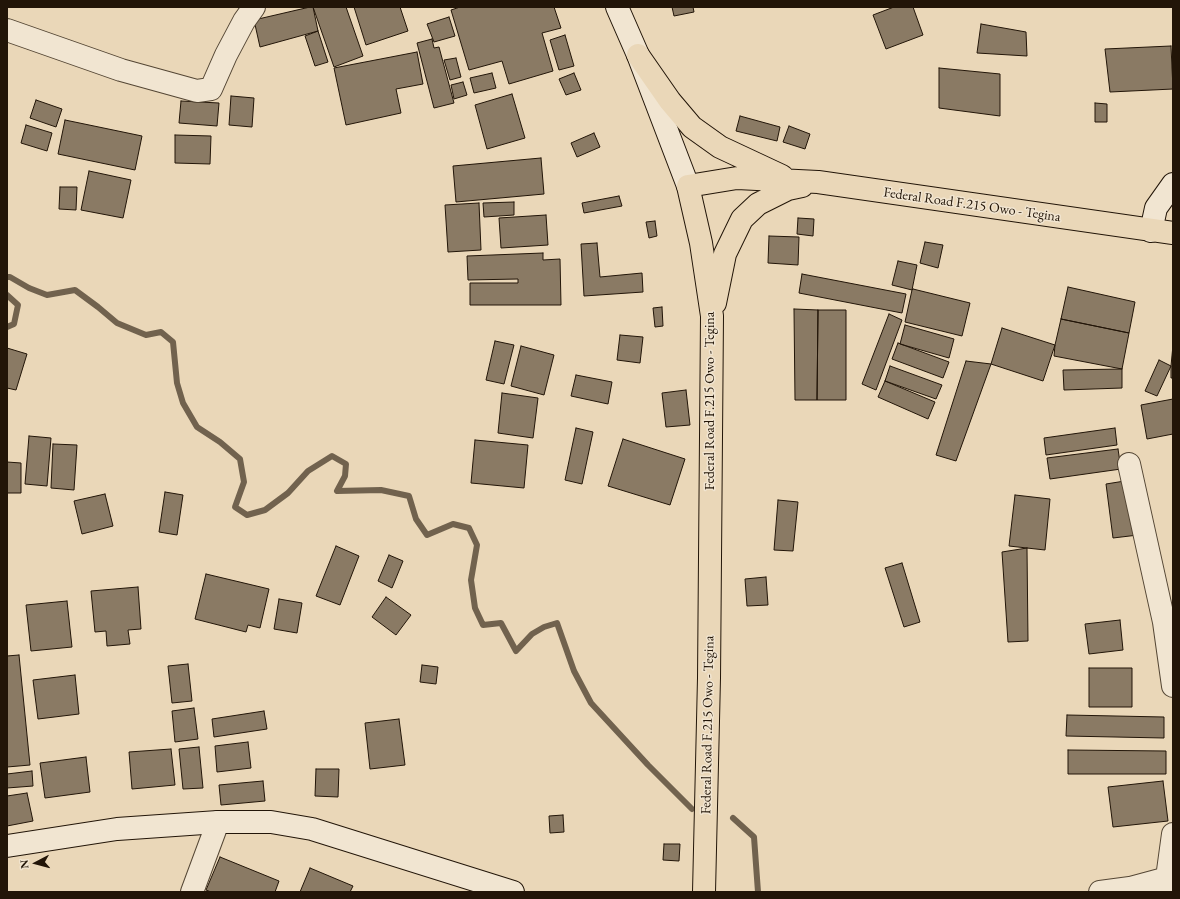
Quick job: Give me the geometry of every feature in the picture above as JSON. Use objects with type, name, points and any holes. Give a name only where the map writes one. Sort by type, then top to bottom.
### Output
[{"type":"main road","points":[[638,55],[670,101],[692,127],[720,147],[794,181]]},
{"type":"main road","name":"Federal Road F.215 Owo - Tegina","points":[[704,892],[709,678],[712,316],[701,243],[688,186],[737,178],[818,182],[1173,233]]},
{"type":"main road","points":[[712,316],[725,254],[742,219],[758,204],[788,189],[818,182]]},
{"type":"street","points":[[7,30],[121,70],[198,91],[211,89],[226,55],[244,21],[254,7]]},
{"type":"street","points":[[617,7],[638,55],[688,186]]},
{"type":"street","points":[[1151,231],[1156,208],[1173,184]]},
{"type":"street","points":[[1129,464],[1168,622],[1173,686]]},
{"type":"street","points":[[7,846],[117,829],[218,822],[271,822],[312,829],[513,892]]},
{"type":"street","points":[[192,892],[218,822]]},
{"type":"street","points":[[1100,892],[1168,885],[1173,834]]},
{"type":"building","points":[[313,7],[318,31],[260,47],[254,20]]},
{"type":"building","points":[[313,7],[346,7],[363,56],[334,67]]},
{"type":"building","points":[[354,7],[400,7],[408,31],[366,45]]},
{"type":"building","points":[[460,7],[554,7],[561,28],[542,33],[553,71],[509,84],[502,61],[469,70],[451,10]]},
{"type":"building","points":[[672,7],[693,7],[694,12],[674,16]]},
{"type":"building","points":[[894,7],[913,7],[923,35],[886,49],[873,15]]},
{"type":"building","points":[[449,17],[455,36],[434,42],[427,24]]},
{"type":"building","points":[[981,24],[1026,32],[1027,56],[977,53]]},
{"type":"building","points":[[318,31],[328,62],[315,66],[305,36]]},
{"type":"building","points":[[565,35],[574,66],[559,70],[550,40]]},
{"type":"building","points":[[432,39],[434,48],[439,47],[454,103],[434,108],[417,43]]},
{"type":"building","points":[[1171,46],[1173,89],[1110,92],[1105,49]]},
{"type":"building","points":[[417,52],[423,84],[396,89],[401,113],[346,125],[334,68]]},
{"type":"building","points":[[456,58],[461,77],[450,80],[444,60]]},
{"type":"building","points":[[939,68],[1000,74],[1000,116],[939,108]]},
{"type":"building","points":[[492,73],[496,88],[474,93],[470,78]]},
{"type":"building","points":[[574,73],[581,90],[566,95],[559,79]]},
{"type":"building","points":[[463,82],[467,95],[454,99],[451,85]]},
{"type":"building","points":[[512,94],[525,138],[487,149],[475,105]]},
{"type":"building","points":[[231,96],[254,98],[252,127],[229,125]]},
{"type":"building","points":[[36,100],[62,109],[56,127],[30,118]]},
{"type":"building","points":[[181,101],[219,103],[217,126],[179,123]]},
{"type":"building","points":[[1095,103],[1107,104],[1107,122],[1095,122]]},
{"type":"building","points":[[740,116],[780,127],[777,141],[736,131]]},
{"type":"building","points":[[65,120],[142,136],[135,170],[58,154]]},
{"type":"building","points":[[26,125],[52,133],[47,151],[21,143]]},
{"type":"building","points":[[789,126],[810,134],[805,149],[783,142]]},
{"type":"building","points":[[594,133],[600,147],[577,157],[571,143]]},
{"type":"building","points":[[175,135],[211,136],[210,164],[175,163]]},
{"type":"building","points":[[541,158],[544,194],[456,202],[453,166]]},
{"type":"building","points":[[89,171],[131,180],[123,218],[81,210]]},
{"type":"building","points":[[60,187],[77,187],[76,210],[59,209]]},
{"type":"building","points":[[619,196],[622,206],[584,213],[582,203]]},
{"type":"building","points":[[514,202],[514,215],[484,217],[483,203]]},
{"type":"building","points":[[479,203],[481,250],[448,252],[445,205]]},
{"type":"building","points":[[546,215],[548,245],[501,248],[499,218]]},
{"type":"building","points":[[798,218],[814,219],[813,236],[797,234]]},
{"type":"building","points":[[655,221],[657,236],[649,238],[646,222]]},
{"type":"building","points":[[769,236],[799,237],[798,265],[768,263]]},
{"type":"building","points":[[925,242],[943,245],[938,268],[920,263]]},
{"type":"building","points":[[597,243],[600,277],[642,273],[643,292],[584,296],[581,244]]},
{"type":"building","points":[[543,253],[543,260],[560,259],[561,305],[470,305],[470,283],[518,283],[518,279],[468,280],[467,256]]},
{"type":"building","points":[[898,261],[917,265],[912,290],[892,285]]},
{"type":"building","points":[[802,274],[906,294],[902,313],[799,293]]},
{"type":"building","points":[[1068,287],[1135,302],[1129,333],[1061,319]]},
{"type":"building","points":[[913,289],[970,303],[962,336],[905,322]]},
{"type":"building","points":[[662,307],[663,326],[655,327],[653,308]]},
{"type":"building","points":[[794,309],[818,310],[817,400],[795,400]]},
{"type":"building","points":[[818,310],[846,310],[846,400],[817,400]]},
{"type":"building","points":[[889,314],[902,320],[876,390],[862,384]]},
{"type":"building","points":[[1061,319],[1129,333],[1122,369],[1054,356]]},
{"type":"building","points":[[905,325],[954,339],[949,358],[900,344]]},
{"type":"building","points":[[1002,328],[1055,345],[1043,381],[991,364]]},
{"type":"building","points":[[620,335],[643,337],[640,363],[617,360]]},
{"type":"building","points":[[495,341],[514,345],[504,384],[486,380]]},
{"type":"building","points":[[898,343],[949,362],[943,378],[892,359]]},
{"type":"building","points":[[1173,345],[1173,378],[1171,378],[1171,366]]},
{"type":"building","points":[[521,346],[554,355],[544,395],[511,386]]},
{"type":"building","points":[[7,348],[27,354],[16,390],[7,388]]},
{"type":"building","points":[[1159,360],[1171,366],[1157,396],[1145,391]]},
{"type":"building","points":[[966,361],[991,364],[956,461],[936,455]]},
{"type":"building","points":[[890,366],[942,385],[936,399],[885,381]]},
{"type":"building","points":[[1122,369],[1122,388],[1064,390],[1063,370]]},
{"type":"building","points":[[576,375],[612,382],[608,404],[571,396]]},
{"type":"building","points":[[885,381],[935,402],[928,419],[878,397]]},
{"type":"building","points":[[686,390],[690,425],[666,427],[662,393]]},
{"type":"building","points":[[502,393],[538,398],[533,438],[498,433]]},
{"type":"building","points":[[1173,399],[1173,434],[1147,439],[1141,405]]},
{"type":"building","points":[[576,428],[593,432],[582,484],[565,480]]},
{"type":"building","points":[[1115,428],[1117,445],[1046,455],[1044,438]]},
{"type":"building","points":[[29,436],[51,438],[47,486],[25,484]]},
{"type":"building","points":[[623,439],[685,459],[670,505],[608,486]]},
{"type":"building","points":[[475,440],[528,445],[524,488],[471,483]]},
{"type":"building","points":[[53,444],[77,445],[74,490],[51,488]]},
{"type":"building","points":[[1118,449],[1121,469],[1050,479],[1047,458]]},
{"type":"building","points":[[7,462],[21,463],[21,493],[7,493]]},
{"type":"building","points":[[1131,480],[1138,535],[1113,538],[1106,484]]},
{"type":"building","points":[[165,492],[183,495],[177,535],[159,532]]},
{"type":"building","points":[[105,494],[113,526],[82,534],[74,501]]},
{"type":"building","points":[[1015,495],[1050,499],[1045,550],[1009,546]]},
{"type":"building","points":[[778,500],[798,502],[793,551],[774,550]]},
{"type":"building","points":[[336,546],[359,556],[340,605],[316,596]]},
{"type":"building","points":[[1027,548],[1028,641],[1008,642],[1002,552]]},
{"type":"building","points":[[389,555],[403,561],[392,588],[378,581]]},
{"type":"building","points":[[902,563],[920,622],[904,627],[885,568]]},
{"type":"building","points":[[206,574],[269,589],[260,628],[248,625],[246,632],[195,619]]},
{"type":"building","points":[[766,577],[768,605],[747,606],[745,579]]},
{"type":"building","points":[[138,587],[141,629],[128,630],[130,644],[107,646],[106,631],[95,632],[91,591]]},
{"type":"building","points":[[386,597],[411,615],[396,635],[372,617]]},
{"type":"building","points":[[279,599],[302,603],[297,633],[274,629]]},
{"type":"building","points":[[67,601],[72,647],[31,651],[26,605]]},
{"type":"building","points":[[1120,620],[1123,650],[1089,654],[1085,624]]},
{"type":"building","points":[[19,655],[30,765],[7,767],[7,656]]},
{"type":"building","points":[[188,664],[192,701],[172,703],[168,666]]},
{"type":"building","points":[[422,665],[438,667],[436,684],[420,682]]},
{"type":"building","points":[[1089,668],[1132,668],[1132,707],[1089,707]]},
{"type":"building","points":[[75,675],[79,714],[38,719],[33,680]]},
{"type":"building","points":[[194,708],[198,739],[175,742],[172,711]]},
{"type":"building","points":[[264,711],[267,729],[214,737],[212,719]]},
{"type":"building","points":[[1067,715],[1164,717],[1164,738],[1066,736]]},
{"type":"building","points":[[399,719],[405,765],[370,769],[365,723]]},
{"type":"building","points":[[248,742],[251,768],[217,772],[215,746]]},
{"type":"building","points":[[199,747],[203,788],[183,789],[179,749]]},
{"type":"building","points":[[171,749],[175,785],[132,789],[129,752]]},
{"type":"building","points":[[1068,750],[1166,751],[1166,774],[1068,774]]},
{"type":"building","points":[[86,757],[90,792],[45,798],[40,763]]},
{"type":"building","points":[[316,769],[339,769],[338,797],[315,796]]},
{"type":"building","points":[[32,771],[33,786],[7,788],[7,774]]},
{"type":"building","points":[[263,781],[265,801],[221,805],[219,785]]},
{"type":"building","points":[[1163,781],[1168,821],[1113,827],[1108,787]]},
{"type":"building","points":[[27,793],[33,821],[7,826],[7,796]]},
{"type":"building","points":[[563,815],[564,832],[550,833],[549,816]]},
{"type":"building","points":[[664,844],[680,844],[679,861],[663,860]]},
{"type":"building","points":[[220,857],[279,881],[275,892],[211,892],[206,890]]},
{"type":"building","points":[[310,868],[353,886],[350,892],[300,892]]},
{"type":"waterway","points":[[7,277],[10,277],[29,288],[47,295],[75,290],[117,323],[146,335],[161,332],[173,342],[177,383],[183,403],[197,427],[220,442],[240,459],[244,482],[235,507],[247,515],[265,510],[288,493],[308,471],[332,456],[346,464],[345,476],[337,491],[381,490],[409,496],[416,519],[427,535],[453,524],[469,528],[477,545],[471,580],[475,608],[483,625],[501,623],[516,651],[532,634],[544,627],[557,623],[574,671],[591,703],[648,765],[692,809]]},
{"type":"waterway","points":[[7,295],[18,305],[14,324],[7,327]]},
{"type":"waterway","points":[[733,818],[754,837],[758,892]]}]
